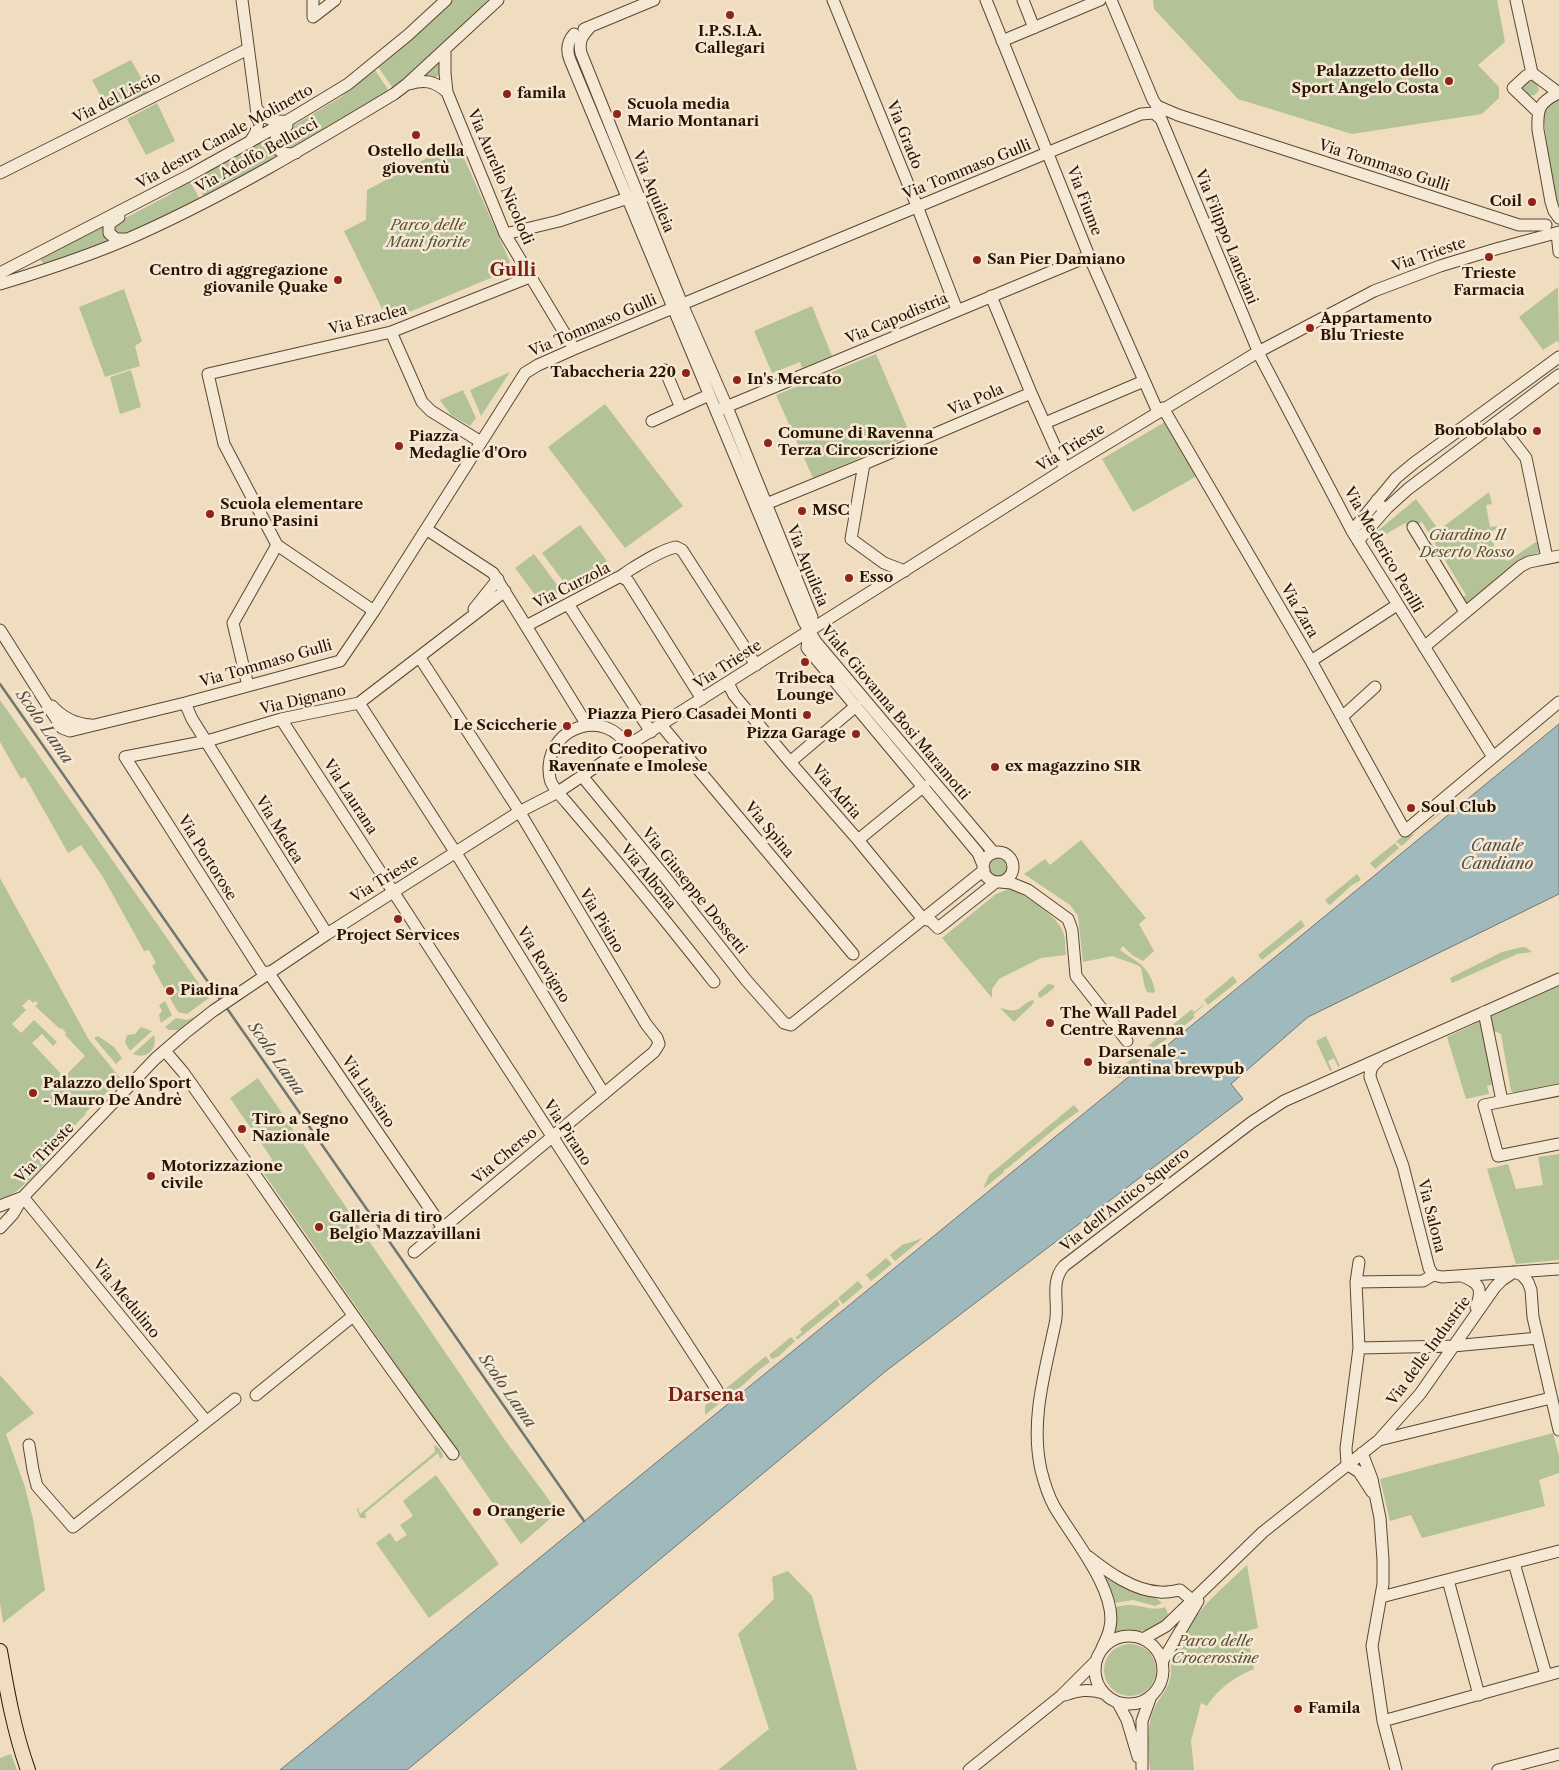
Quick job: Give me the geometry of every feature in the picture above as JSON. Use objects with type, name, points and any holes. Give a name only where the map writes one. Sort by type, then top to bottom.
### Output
[{"type":"main road","points":[[0,1651],[17,1738],[28,1770]]},
{"type":"street","points":[[242,0],[257,128],[249,143]]},
{"type":"street","points":[[312,0],[312,17],[335,0]]},
{"type":"street","name":"Via destra Canale Molinetto","points":[[0,273],[160,191],[288,121],[348,84],[408,35],[446,0]]},
{"type":"street","name":"Via Adolfo Bellucci","points":[[0,284],[133,237],[204,203],[296,153],[394,94],[498,0]]},
{"type":"street","points":[[591,26],[654,0]]},
{"type":"street","name":"Via Grado","points":[[833,0],[957,310]]},
{"type":"street","name":"Via Fiume","points":[[986,0],[1089,256],[1144,381],[1161,410]]},
{"type":"street","points":[[1023,0],[1034,28]]},
{"type":"street","points":[[1002,41],[1100,0]]},
{"type":"street","points":[[1111,0],[1156,105]]},
{"type":"street","points":[[1516,0],[1532,73],[1559,93],[1543,102],[1538,112],[1538,130],[1551,202],[1559,218]]},
{"type":"street","name":"Via Aquileia","points":[[591,26],[570,35],[568,55],[632,197],[722,409],[766,504],[812,617],[809,631]]},
{"type":"street","name":"Via Aquileia","points":[[591,26],[580,40],[579,45],[632,197]]},
{"type":"street","name":"Via del Liscio","points":[[0,174],[248,49]]},
{"type":"street","name":"Via Aurelio Nicolodi","points":[[445,49],[444,73],[447,92],[505,234],[574,349]]},
{"type":"street","points":[[1532,73],[1512,88],[1538,112]]},
{"type":"street","points":[[407,84],[426,80],[437,84],[447,92]]},
{"type":"street","points":[[296,153],[288,155],[280,152],[275,143],[276,135],[348,84]]},
{"type":"street","name":"Via Tommaso Gulli","points":[[0,630],[62,728],[70,731],[197,700],[340,661],[374,611],[525,373],[574,349],[1049,153],[1141,114],[1156,105],[1178,115],[1519,225],[1546,225]]},
{"type":"street","points":[[256,108],[266,119],[275,122],[288,121]]},
{"type":"street","name":"Via Filippo Lanciani","points":[[1141,114],[1154,113],[1161,118],[1258,352]]},
{"type":"street","points":[[1168,133],[1170,119],[1178,115]]},
{"type":"street","points":[[133,237],[121,240],[113,238],[108,231],[110,224],[160,191]]},
{"type":"street","points":[[505,234],[559,221],[632,197]]},
{"type":"street","points":[[1546,225],[1551,202]]},
{"type":"street","name":"Via Trieste","points":[[1507,246],[1536,234],[1544,229],[1546,225]]},
{"type":"street","points":[[1558,232],[1559,252]]},
{"type":"street","name":"Via Trieste","points":[[0,1228],[13,1214],[23,1197],[165,1051],[185,1033],[266,974],[327,934],[519,812],[558,792],[627,746],[728,684],[1065,469],[1258,352],[1374,291],[1440,266],[1558,232]]},
{"type":"street","name":"Via Capodistria","points":[[722,409],[1089,256]]},
{"type":"street","name":"Via Eraclea","points":[[277,545],[224,444],[208,374],[391,332],[530,277]]},
{"type":"street","points":[[991,296],[1065,469]]},
{"type":"street","name":"Via Aquileia","points":[[677,306],[709,395],[722,409],[809,631]]},
{"type":"street","points":[[391,332],[422,402],[431,411],[481,442]]},
{"type":"street","name":"Via Mederico Perilli","points":[[1258,352],[1355,536],[1491,753]]},
{"type":"street","points":[[1355,536],[1377,500],[1396,478],[1559,357]]},
{"type":"street","points":[[666,370],[681,408]]},
{"type":"street","points":[[1355,536],[1408,490],[1559,376]]},
{"type":"street","points":[[1045,423],[1144,381]]},
{"type":"street","name":"Via Pola","points":[[766,504],[1031,392]]},
{"type":"street","points":[[652,421],[709,395]]},
{"type":"street","name":"Via Zara","points":[[1161,410],[1311,661],[1405,831],[1491,753]]},
{"type":"street","points":[[1498,422],[1526,458],[1546,558]]},
{"type":"street","points":[[864,464],[852,538],[884,563],[905,571]]},
{"type":"street","points":[[1377,500],[1381,507],[1387,508]]},
{"type":"street","points":[[1413,527],[1465,612]]},
{"type":"street","name":"Via Curzola","points":[[426,529],[494,573],[527,629],[568,604],[622,577],[633,568],[668,549],[676,547],[682,550],[756,665]]},
{"type":"street","points":[[248,686],[233,623],[277,545],[374,611]]},
{"type":"street","points":[[1424,647],[1521,566],[1529,562],[1559,556]]},
{"type":"street","points":[[622,577],[628,581],[702,699]]},
{"type":"street","name":"Via Dignano","points":[[464,622],[498,580]]},
{"type":"street","name":"Via Dignano","points":[[125,757],[358,702],[420,658],[505,591]]},
{"type":"street","name":"Via Spina","points":[[568,604],[656,728],[853,954]]},
{"type":"street","points":[[1311,661],[1397,605]]},
{"type":"street","points":[[527,629],[587,725],[606,727],[621,736],[627,746]]},
{"type":"street","name":"Viale Giovanna Bosi Maramotti","points":[[809,631],[807,648],[924,786],[978,853],[984,867]]},
{"type":"street","name":"Viale Giovanna Bosi Maramotti","points":[[809,631],[994,853]]},
{"type":"street","name":"Via Pisino","points":[[420,658],[519,812],[646,1024],[658,1038],[659,1044]]},
{"type":"street","name":"Via Adria","points":[[728,684],[734,695],[923,919]]},
{"type":"street","points":[[1342,717],[1375,688]]},
{"type":"street","name":"Via Medea","points":[[197,700],[195,716],[205,738]]},
{"type":"street","name":"Via Rovigno","points":[[358,702],[456,853],[604,1094]]},
{"type":"street","points":[[1491,753],[1559,702]]},
{"type":"street","name":"Via Medea","points":[[185,703],[192,719],[327,934]]},
{"type":"street","points":[[790,762],[856,706]]},
{"type":"street","name":"Via Laurana","points":[[281,719],[393,892]]},
{"type":"street","name":"Via Albona","points":[[587,725],[576,728],[563,736],[552,749],[549,771],[551,781],[714,982]]},
{"type":"street","name":"Via Portorose","points":[[125,757],[266,974]]},
{"type":"street","name":"Via Giuseppe Dossetti","points":[[582,776],[665,876],[746,980],[784,1023],[791,1025],[923,919]]},
{"type":"street","points":[[858,840],[924,786]]},
{"type":"street","points":[[923,919],[984,867],[987,857],[999,852],[1008,856],[1016,876],[1028,890],[1068,919],[1072,930],[1076,976],[1127,1041]]},
{"type":"street","points":[[984,867],[988,878],[998,882],[1011,883],[1028,890]]},
{"type":"street","points":[[923,919],[931,921],[938,928],[998,882],[1008,878],[1013,870]]},
{"type":"street","name":"Via Pirano","points":[[393,892],[717,1390]]},
{"type":"street","name":"Via Lussino","points":[[266,974],[443,1228]]},
{"type":"street","name":"Via dell'Antico Squero","points":[[1102,1648],[1110,1627],[1110,1605],[1098,1576],[1052,1504],[1041,1472],[1037,1442],[1036,1425],[1057,1316],[1055,1289],[1058,1273],[1064,1266],[1252,1122],[1284,1101],[1559,978]]},
{"type":"street","points":[[1484,1012],[1502,1101]]},
{"type":"street","name":"Via Cherso","points":[[414,1252],[654,1052],[659,1044]]},
{"type":"street","points":[[165,1051],[196,1090],[353,1316],[453,1454]]},
{"type":"street","name":"Via Salona","points":[[1384,1057],[1373,1065],[1370,1070],[1370,1077],[1403,1166],[1429,1268],[1433,1275],[1442,1277],[1555,1269]]},
{"type":"street","points":[[1559,1090],[1484,1105],[1498,1156],[1559,1144]]},
{"type":"street","name":"Via Trieste","points":[[0,1206],[23,1197]]},
{"type":"street","name":"Via Medulino","points":[[23,1197],[206,1421]]},
{"type":"street","points":[[1359,1262],[1356,1282],[1359,1348],[1346,1448],[1347,1464],[1359,1472],[1376,1498]]},
{"type":"street","points":[[1531,1290],[1539,1278],[1555,1269]]},
{"type":"street","points":[[1514,1272],[1528,1282],[1531,1290],[1538,1338],[1559,1430]]},
{"type":"street","name":"Via delle Industrie","points":[[1162,1662],[1192,1605],[1206,1587],[1263,1532],[1378,1440],[1420,1394],[1473,1316],[1502,1280],[1514,1272]]},
{"type":"street","points":[[1356,1282],[1423,1281],[1433,1275]]},
{"type":"street","points":[[1460,1276],[1475,1281],[1479,1288],[1479,1300],[1473,1316]]},
{"type":"street","points":[[256,1395],[353,1316]]},
{"type":"street","points":[[1359,1348],[1453,1346],[1538,1338]]},
{"type":"street","points":[[1378,1440],[1551,1398]]},
{"type":"street","points":[[30,1445],[37,1486],[73,1527],[235,1399]]},
{"type":"street","points":[[1362,1453],[1372,1479],[1380,1518],[1383,1560],[1381,1596],[1372,1646],[1383,1721],[1396,1770]]},
{"type":"street","points":[[1381,1596],[1559,1551]]},
{"type":"street","points":[[1084,1554],[1097,1564],[1141,1588],[1160,1592],[1180,1590],[1192,1605]]},
{"type":"street","points":[[1514,1562],[1546,1676]]},
{"type":"street","points":[[1448,1580],[1479,1695]]},
{"type":"street","name":"Via delle Industrie","points":[[1143,1639],[1166,1626],[1192,1605]]},
{"type":"street","points":[[974,1768],[1062,1696],[1095,1662],[1102,1648],[1111,1641],[1121,1637],[1132,1636],[1143,1639],[1155,1649],[1162,1662],[1163,1672],[1161,1680],[1151,1696],[1141,1702],[1118,1703]]},
{"type":"street","points":[[1095,1662],[1094,1673],[1097,1684],[1103,1693]]},
{"type":"street","points":[[1383,1721],[1559,1672]]},
{"type":"street","points":[[1062,1696],[1079,1690],[1092,1690],[1103,1693],[1118,1703],[1127,1720],[1142,1769]]},
{"type":"street","points":[[1142,1769],[1142,1721],[1151,1696]]},
{"type":"street","points":[[1498,1770],[1559,1754]]},
{"type":"green space","points":[[453,0],[488,0],[422,64],[393,88],[378,67]]},
{"type":"green space","points":[[1153,0],[1497,0],[1505,42],[1478,65],[1499,87],[1499,98],[1482,114],[1352,134],[1238,99],[1154,9]]},
{"type":"green space","points":[[131,60],[149,92],[110,113],[92,80]]},
{"type":"green space","points":[[440,62],[440,74],[435,78],[425,76]]},
{"type":"green space","points":[[375,70],[389,91],[295,149],[288,150],[280,146],[283,132],[341,97],[356,82]]},
{"type":"green space","points":[[1532,79],[1536,82],[1539,90],[1535,95],[1528,96],[1521,89],[1522,85]]},
{"type":"green space","points":[[1559,99],[1559,213],[1549,161],[1543,112],[1550,103]]},
{"type":"green space","points":[[157,103],[175,141],[146,155],[127,119]]},
{"type":"green space","points":[[272,135],[272,149],[282,157],[204,197],[194,178]]},
{"type":"green space","name":"Parco delle Mani fiorite","points":[[457,142],[510,262],[505,272],[388,321],[344,231],[366,220],[367,190]]},
{"type":"green space","points":[[189,180],[200,199],[123,237],[115,234],[113,227],[116,223],[169,195]]},
{"type":"green space","points":[[105,224],[111,241],[44,265],[39,257]]},
{"type":"green space","points":[[1558,287],[1559,343],[1557,341],[1543,350],[1519,317]]},
{"type":"green space","points":[[124,289],[142,341],[135,346],[140,366],[105,377],[79,307]]},
{"type":"green space","points":[[812,306],[832,356],[802,368],[800,362],[772,373],[754,331]]},
{"type":"green space","points":[[876,354],[911,436],[813,478],[776,395]]},
{"type":"green space","points":[[131,370],[141,407],[120,414],[110,377]]},
{"type":"green space","points":[[510,372],[481,416],[470,390]]},
{"type":"green space","points":[[463,390],[476,418],[470,426],[451,415],[440,400]]},
{"type":"green space","points":[[605,404],[683,506],[625,548],[548,447]]},
{"type":"green space","points":[[1165,422],[1197,476],[1133,512],[1102,459]]},
{"type":"green space","name":"Giardino Il Deserto Rosso","points":[[1489,492],[1492,504],[1486,505],[1490,527],[1497,526],[1498,529],[1491,531],[1495,551],[1501,550],[1504,559],[1508,561],[1538,542],[1540,552],[1519,560],[1467,605],[1461,599],[1466,595],[1422,522],[1409,529],[1405,523],[1376,540],[1374,537],[1375,533],[1416,499],[1439,530]]},
{"type":"green space","points":[[580,525],[607,561],[569,589],[542,553]]},
{"type":"green space","points":[[534,554],[561,590],[542,604],[515,568]]},
{"type":"green space","points":[[0,700],[209,998],[187,1014],[178,1012],[170,998],[178,992],[173,984],[164,988],[152,966],[156,963],[149,950],[144,951],[103,877],[81,845],[68,853],[25,777],[21,779],[0,742]]},
{"type":"green space","points":[[1448,806],[1451,806],[1421,828]]},
{"type":"green space","points":[[1420,829],[1402,846],[1396,842],[1400,838],[1414,834]]},
{"type":"green space","points":[[1081,840],[1146,918],[1139,924],[1154,951],[1143,961],[1132,955],[1123,946],[1120,950],[1146,970],[1153,983],[1155,991],[1153,993],[1147,992],[1141,968],[1137,965],[1112,956],[1083,962],[1078,916],[1070,905],[1024,874],[1045,859],[1050,865]]},
{"type":"green space","points":[[1395,843],[1399,848],[1375,869],[1370,863]]},
{"type":"green space","points":[[998,857],[1005,860],[1008,867],[1005,874],[998,877],[991,874],[988,867],[991,860]]},
{"type":"green space","points":[[1357,874],[1361,880],[1352,885],[1329,905],[1325,900]]},
{"type":"green space","points":[[0,878],[89,1040],[121,1079],[85,1113],[68,1132],[70,1135],[38,1171],[20,1188],[0,1201]],"holes":[[[29,999],[33,1003],[35,1001],[38,1003],[35,1006],[60,1029],[62,1028],[66,1033],[65,1035],[85,1056],[64,1077],[32,1043],[42,1034],[53,1046],[57,1042],[34,1020],[21,1033],[12,1024],[26,1010],[22,1006]]]},
{"type":"green space","points":[[1009,889],[1031,900],[1055,920],[1064,935],[1066,955],[1041,958],[999,979],[992,989],[992,998],[942,938],[996,894]]},
{"type":"green space","points":[[1301,920],[1305,926],[1262,960],[1258,955]]},
{"type":"green space","points":[[1522,947],[1532,952],[1517,954],[1452,983],[1450,978],[1502,952]]},
{"type":"green space","points":[[1233,976],[1237,982],[1208,1005],[1204,1000]]},
{"type":"green space","points":[[1048,984],[1054,985],[1054,988],[1040,998],[1038,993]]},
{"type":"green space","points":[[1559,985],[1559,1085],[1516,1094],[1511,1091],[1501,1034],[1494,1031],[1491,1016]]},
{"type":"green space","points":[[1032,1000],[1034,1001],[1033,1004],[1014,1022],[1000,1008],[1015,1010]]},
{"type":"green space","points":[[165,1001],[172,1015],[161,1023],[159,1015],[162,1011],[159,1005]]},
{"type":"green space","points":[[1204,1004],[1193,1015],[1195,1017],[1170,1037],[1165,1031],[1192,1009],[1194,1012]]},
{"type":"green space","points":[[196,1016],[178,1030],[169,1030],[165,1027],[176,1018],[187,1020]]},
{"type":"green space","points":[[1481,1021],[1494,1084],[1487,1086],[1489,1094],[1466,1099],[1447,1037]]},
{"type":"green space","points":[[141,1027],[152,1031],[130,1051],[125,1042],[127,1035],[135,1034]]},
{"type":"green space","points":[[1164,1033],[1167,1039],[1118,1078],[1114,1073]]},
{"type":"green space","points":[[154,1035],[154,1045],[150,1052],[143,1056],[133,1054]]},
{"type":"green space","points":[[98,1036],[114,1047],[122,1058],[116,1064],[94,1038]]},
{"type":"green space","points":[[1326,1036],[1340,1066],[1338,1067],[1334,1058],[1328,1061],[1332,1070],[1330,1071],[1316,1041]]},
{"type":"green space","points":[[258,1078],[507,1443],[558,1512],[521,1544],[260,1168],[272,1159],[230,1098]]},
{"type":"green space","points":[[1074,1105],[1079,1111],[1058,1126],[983,1189],[989,1175]]},
{"type":"green space","points":[[1559,1154],[1559,1260],[1516,1264],[1487,1169],[1508,1164],[1516,1189],[1543,1185],[1538,1157]]},
{"type":"green space","points":[[923,1238],[895,1261],[890,1255],[902,1245]]},
{"type":"green space","points":[[886,1258],[892,1264],[871,1281],[866,1275]]},
{"type":"green space","points":[[858,1281],[863,1287],[843,1304],[838,1298]]},
{"type":"green space","points":[[837,1299],[840,1305],[798,1339],[795,1338],[802,1332],[800,1329]]},
{"type":"green space","points":[[791,1337],[795,1341],[779,1356],[772,1359],[769,1355]]},
{"type":"green space","points":[[766,1356],[770,1362],[705,1415],[705,1405]]},
{"type":"green space","points":[[0,1375],[34,1413],[6,1434],[25,1487],[33,1519],[45,1590],[3,1623],[0,1603]]},
{"type":"green space","points":[[1553,1433],[1559,1456],[1559,1473],[1539,1480],[1545,1506],[1422,1538],[1411,1515],[1390,1521],[1380,1479]]},
{"type":"green space","points":[[434,1445],[440,1450],[443,1457],[440,1459],[438,1453],[365,1513],[366,1518],[360,1518],[358,1507],[360,1514],[435,1452]]},
{"type":"green space","points":[[436,1475],[499,1564],[429,1618],[376,1543],[390,1533],[396,1542],[407,1535],[400,1525],[413,1516],[403,1501]]},
{"type":"green space","name":"Parco delle Crocerossine","points":[[1247,1565],[1258,1628],[1247,1631],[1254,1669],[1228,1684],[1207,1706],[1201,1703],[1191,1741],[1194,1770],[1150,1770],[1149,1727],[1153,1711],[1169,1682],[1171,1662],[1178,1645],[1203,1608]]},
{"type":"green space","points":[[1098,1567],[1154,1596],[1162,1603],[1155,1606],[1133,1600],[1114,1603]]},
{"type":"green space","points":[[788,1571],[812,1596],[857,1770],[718,1770],[769,1729],[738,1634],[774,1599],[772,1577]]},
{"type":"green space","points":[[1127,1605],[1155,1609],[1165,1607],[1168,1614],[1164,1621],[1151,1629],[1112,1635],[1115,1607]]},
{"type":"green space","points":[[1125,1644],[1135,1644],[1149,1651],[1156,1665],[1156,1675],[1149,1689],[1135,1696],[1125,1696],[1115,1692],[1108,1685],[1104,1675],[1104,1665],[1108,1655],[1115,1648]]},
{"type":"green space","points":[[11,1754],[17,1770],[0,1770],[0,1758]]},
{"type":"water","name":"Canale Candiano","points":[[1559,724],[1559,894],[1308,1017],[1231,1084],[1243,1099],[886,1371],[407,1770],[280,1770],[1240,986]]},
{"type":"waterway","name":"Scolo Lama","points":[[0,684],[222,1002]]},
{"type":"waterway","name":"Scolo Lama","points":[[226,1007],[584,1521]]},
{"type":"place","name":"I.P.S.I.A. Callegari","points":[[730,15]]},
{"type":"place","name":"Palazzetto dello Sport Angelo Costa","points":[[1449,81]]},
{"type":"place","name":"famila","points":[[507,94]]},
{"type":"place","name":"Scuola media Mario Montanari","points":[[617,114]]},
{"type":"place","name":"Ostello della gioventù","points":[[416,135]]},
{"type":"place","name":"Coil","points":[[1532,202]]},
{"type":"place","name":"Trieste Farmacia","points":[[1489,257]]},
{"type":"place","name":"San Pier Damiano","points":[[977,260]]},
{"type":"place","name":"Centro di aggregazione giovanile Quake","points":[[338,280]]},
{"type":"place","name":"Appartamento Blu Trieste","points":[[1310,328]]},
{"type":"place","name":"Tabaccheria 220","points":[[686,373]]},
{"type":"place","name":"In's Mercato","points":[[737,380]]},
{"type":"place","name":"Bonobolabo","points":[[1537,431]]},
{"type":"place","name":"Comune di Ravenna Terza Circoscrizione","points":[[768,443]]},
{"type":"place","name":"Piazza Medaglie d'Oro","points":[[399,446]]},
{"type":"place","name":"MSC","points":[[802,511]]},
{"type":"place","name":"Scuola elementare Bruno Pasini","points":[[210,514]]},
{"type":"place","name":"Esso","points":[[849,578]]},
{"type":"place","name":"Tribeca Lounge","points":[[805,662]]},
{"type":"place","name":"Piazza Piero Casadei Monti","points":[[807,715]]},
{"type":"place","name":"Le Sciccherie","points":[[567,726]]},
{"type":"place","name":"Credito Cooperativo Ravennate e Imolese","points":[[628,733]]},
{"type":"place","name":"Pizza Garage","points":[[856,734]]},
{"type":"place","name":"ex magazzino SIR","points":[[995,767]]},
{"type":"place","name":"Soul Club","points":[[1411,808]]},
{"type":"place","name":"Project Services","points":[[398,919]]},
{"type":"place","name":"Piadina","points":[[170,991]]},
{"type":"place","name":"The Wall Padel Centre Ravenna","points":[[1050,1023]]},
{"type":"place","name":"Darsenale - bizantina brewpub","points":[[1088,1062]]},
{"type":"place","name":"Palazzo dello Sport - Mauro De Andrè","points":[[33,1093]]},
{"type":"place","name":"Tiro a Segno Nazionale","points":[[242,1129]]},
{"type":"place","name":"Motorizzazione civile","points":[[151,1176]]},
{"type":"place","name":"Galleria di tiro Belgio Mazzavillani","points":[[319,1227]]},
{"type":"place","name":"Orangerie","points":[[477,1512]]},
{"type":"place","name":"Famila","points":[[1298,1709]]},
{"type":"district","name":"Gulli","points":[[513,271]]},
{"type":"district","name":"Darsena","points":[[706,1396]]}]
